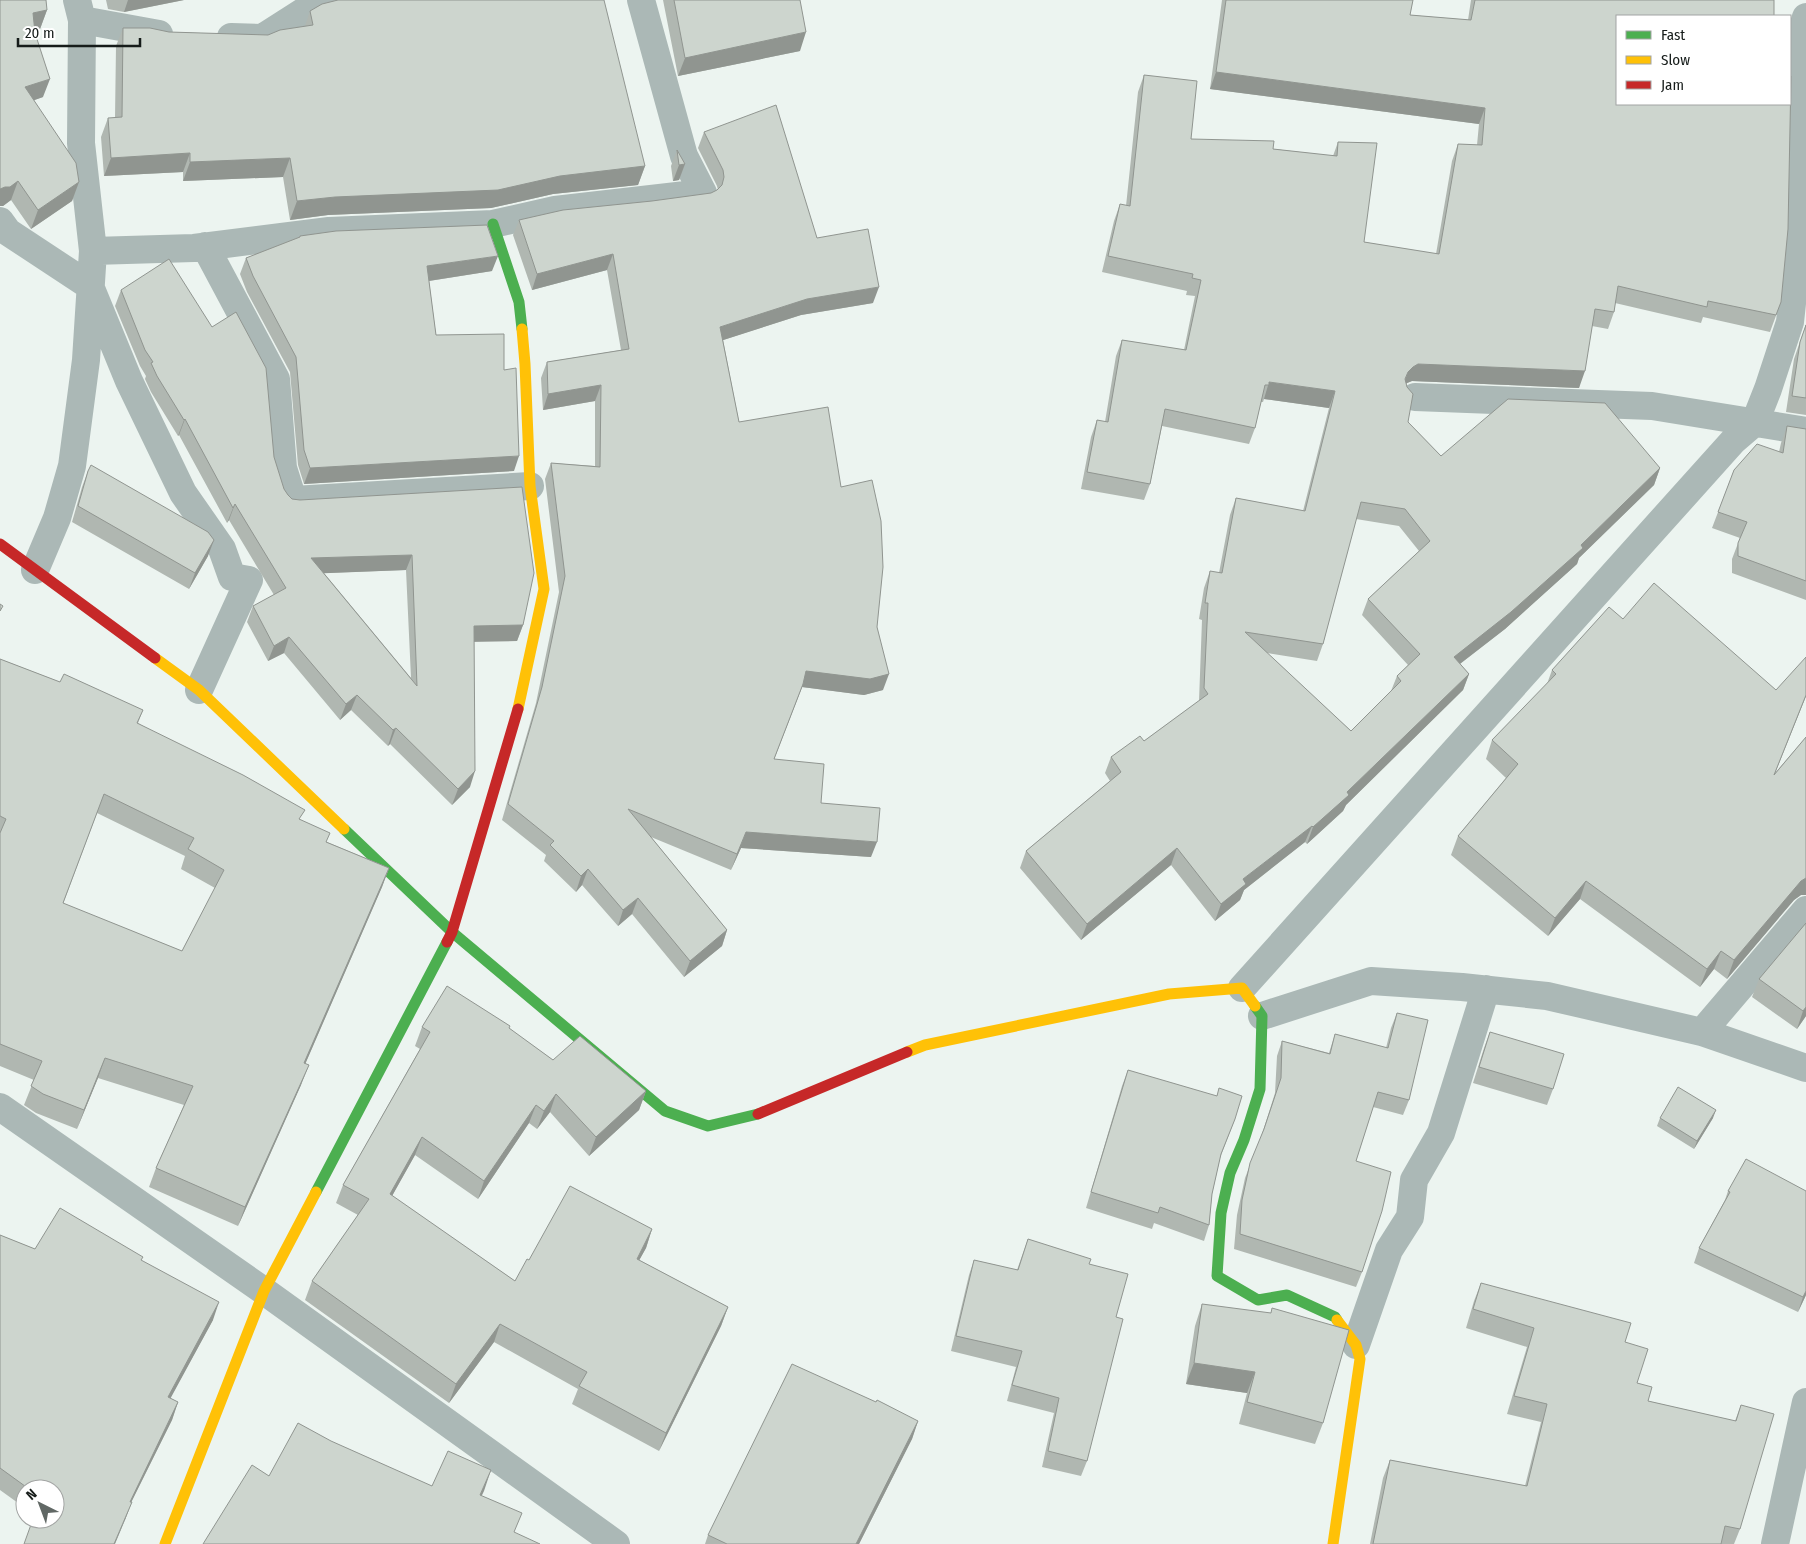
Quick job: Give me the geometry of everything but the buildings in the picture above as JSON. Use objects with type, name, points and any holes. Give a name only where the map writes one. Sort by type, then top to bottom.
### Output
[{"type":"street","points":[[35,570],[57,518],[72,466],[86,360],[93,251],[81,143],[80,10],[163,35],[262,38],[309,8],[343,0]]},
{"type":"street","points":[[93,251],[205,246],[330,231],[493,224],[555,210],[703,194],[684,156],[641,0]]},
{"type":"street","points":[[0,544],[199,690],[452,932],[665,1111],[708,1126],[750,1117],[925,1045],[1169,994],[1242,988],[1734,440],[1756,422],[1790,322],[1798,247],[1802,30],[1806,17]]},
{"type":"street","points":[[165,1544],[264,1291],[452,932],[521,700],[544,589],[530,486],[525,364],[519,302],[493,224]]},
{"type":"street","points":[[3,229],[90,286],[129,381],[183,493],[222,549],[232,577],[249,580],[199,690]]},
{"type":"street","points":[[205,246],[276,379],[283,468],[293,500],[530,486]]},
{"type":"street","points":[[1416,397],[1652,406],[1806,430]]},
{"type":"street","points":[[1702,1032],[1806,910]]},
{"type":"street","points":[[1262,1016],[1371,981],[1486,990],[1547,996],[1702,1032],[1806,1068]]},
{"type":"street","points":[[1242,988],[1262,1016],[1260,1089],[1244,1140],[1230,1173],[1221,1213],[1217,1276],[1258,1300],[1287,1295],[1335,1317],[1356,1345],[1360,1359],[1333,1544]]},
{"type":"street","points":[[1356,1345],[1389,1250],[1410,1217],[1414,1180],[1441,1133],[1486,990]]},
{"type":"street","points":[[0,1108],[264,1291],[616,1544]]},
{"type":"street","points":[[1775,1544],[1806,1402]]},
{"type":"traffic: fast","points":[[493,224],[519,302],[522,329]]},
{"type":"traffic: fast","points":[[344,829],[452,932],[665,1111],[708,1126],[758,1114]]},
{"type":"traffic: fast","points":[[316,1192],[447,942]]},
{"type":"traffic: fast","points":[[1255,1006],[1262,1016],[1260,1089],[1244,1140],[1230,1173],[1221,1213],[1217,1276],[1258,1300],[1287,1295],[1335,1317],[1337,1320]]},
{"type":"traffic: slow","points":[[518,709],[544,589],[530,486],[522,329]]},
{"type":"traffic: slow","points":[[155,658],[199,690],[344,829]]},
{"type":"traffic: slow","points":[[907,1052],[925,1045],[1169,994],[1242,988],[1255,1006]]},
{"type":"traffic: slow","points":[[165,1544],[264,1291],[316,1192]]},
{"type":"traffic: slow","points":[[1333,1544],[1360,1359],[1356,1345],[1337,1320]]},
{"type":"traffic: jam","points":[[0,544],[155,658]]},
{"type":"traffic: jam","points":[[447,942],[452,932],[518,709]]},
{"type":"traffic: jam","points":[[758,1114],[907,1052]]}]
